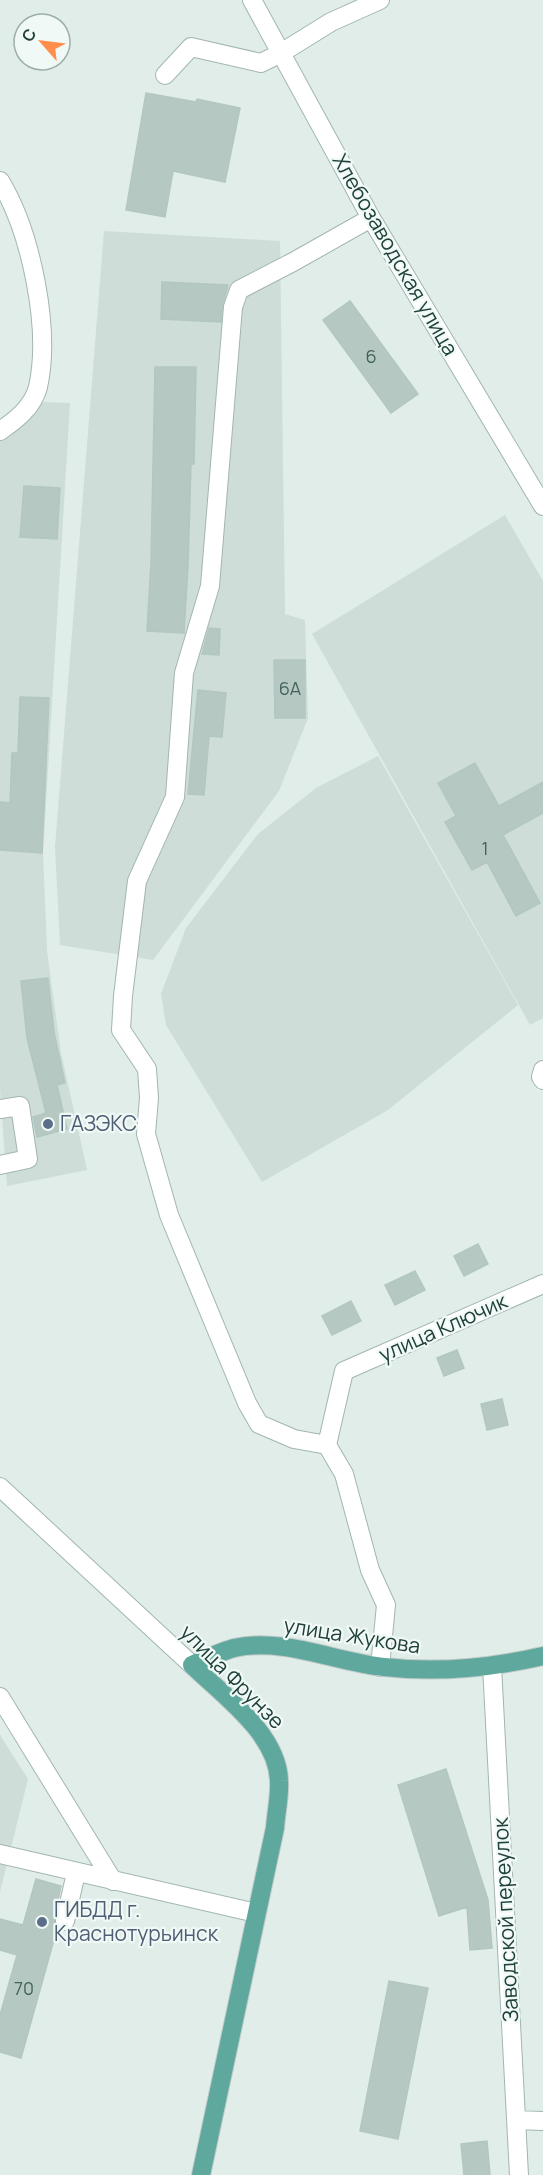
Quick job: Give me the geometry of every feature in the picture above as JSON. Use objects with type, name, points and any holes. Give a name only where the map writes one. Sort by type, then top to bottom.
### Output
[{"type":"main road","name":"улица Жукова","points":[[192,1665],[234,1648],[271,1645],[380,1667],[422,1671],[492,1666],[543,1656]]},
{"type":"main road","name":"улица Фрунзе","points":[[192,1665],[245,1715],[272,1748],[279,1780],[275,1828],[201,2175]]},
{"type":"street","name":"Хлебозаводская улица","points":[[252,0],[371,218],[543,506]]},
{"type":"street","points":[[165,75],[191,46],[261,63],[331,22],[380,0]]},
{"type":"street","points":[[0,181],[12,201],[31,260],[42,338],[37,388],[22,416],[0,431]]},
{"type":"street","points":[[371,218],[239,290],[233,307],[210,586],[184,673],[175,797],[137,881],[121,1030],[147,1069],[146,1134],[169,1215],[247,1403],[259,1425],[294,1439],[327,1445],[344,1474],[370,1570],[386,1605],[380,1667]]},
{"type":"street","points":[[543,1070],[541,1077],[543,1080]]},
{"type":"street","points":[[0,1109],[20,1106],[28,1159],[0,1165]]},
{"type":"street","name":"улица Ключик","points":[[327,1445],[344,1371],[543,1284]]},
{"type":"street","name":"улица Фрунзе","points":[[0,1487],[192,1665]]},
{"type":"street","name":"Заводской переулок","points":[[492,1666],[519,2175]]},
{"type":"street","points":[[0,1697],[113,1881]]},
{"type":"street","points":[[0,1854],[256,1913]]},
{"type":"street","points":[[65,1921],[76,1873]]},
{"type":"street","points":[[517,2120],[543,2121]]},
{"type":"shaded area","points":[[104,231],[280,241],[285,614],[305,620],[308,718],[279,791],[153,960],[60,945],[55,847]]},
{"type":"shaded area","points":[[43,402],[70,403],[43,853],[47,951],[61,1053],[87,1170],[7,1186],[0,1089],[0,435],[25,419]]},
{"type":"shaded area","points":[[505,515],[543,581],[543,1018],[530,1025],[312,634]]},
{"type":"shaded area","points":[[378,756],[518,1005],[388,1110],[262,1182],[166,1025],[161,994],[186,928],[258,834],[316,788]]},
{"type":"shaded area","points":[[0,1735],[28,1779],[0,1892]]},
{"type":"building","points":[[146,93],[196,102],[197,99],[240,108],[225,182],[173,171],[165,217],[126,210]]},
{"type":"building","points":[[162,282],[228,285],[222,306],[221,322],[161,319]]},
{"type":"building","points":[[350,301],[418,394],[391,413],[323,320]]},
{"type":"building","points":[[155,367],[196,367],[194,464],[191,464],[184,633],[147,631],[151,563]]},
{"type":"building","points":[[24,486],[60,488],[57,539],[20,537]]},
{"type":"building","points":[[209,628],[220,629],[219,655],[202,654]]},
{"type":"building","points":[[274,660],[305,660],[305,718],[275,718]]},
{"type":"building","points":[[198,690],[226,693],[222,737],[209,736],[204,795],[188,794]]},
{"type":"building","points":[[20,697],[49,698],[42,853],[0,850],[0,802],[10,803],[12,753],[18,753]]},
{"type":"building","points":[[475,763],[499,806],[543,782],[543,813],[503,835],[540,903],[516,916],[487,862],[472,870],[445,822],[456,816],[438,783]]},
{"type":"building","points":[[48,978],[54,1032],[65,1083],[57,1085],[67,1129],[37,1137],[33,1117],[46,1113],[27,1038],[21,981]]},
{"type":"building","points":[[478,1244],[488,1264],[464,1276],[454,1256]]},
{"type":"building","points":[[415,1271],[425,1290],[395,1305],[385,1285]]},
{"type":"building","points":[[351,1301],[361,1321],[332,1335],[322,1316]]},
{"type":"building","points":[[457,1350],[464,1368],[444,1376],[437,1358]]},
{"type":"building","points":[[502,1399],[508,1425],[487,1430],[481,1404]]},
{"type":"building","points":[[446,1769],[488,1900],[492,1948],[470,1950],[467,1907],[439,1916],[398,1785]]},
{"type":"building","points":[[36,1879],[61,1886],[54,1918],[57,1929],[21,2058],[0,2052],[0,2015],[17,1955],[0,1950],[0,1919],[23,1925]]},
{"type":"building","points":[[389,1981],[428,1988],[398,2139],[360,2131]]},
{"type":"building","points":[[487,2141],[490,2175],[464,2175],[461,2144]]},
{"type":"place","name":"ГАЗЭКС","points":[[48,1124]]},
{"type":"place","name":"ГИБДД г. Краснотурьинск","points":[[42,1922]]}]
